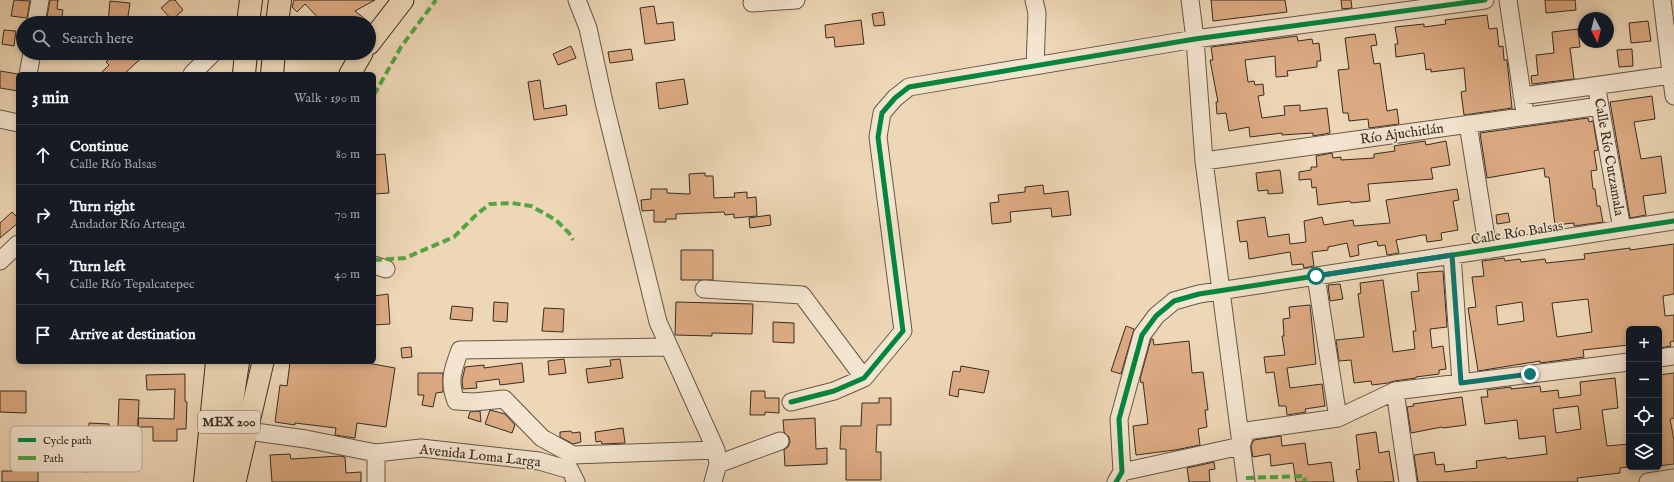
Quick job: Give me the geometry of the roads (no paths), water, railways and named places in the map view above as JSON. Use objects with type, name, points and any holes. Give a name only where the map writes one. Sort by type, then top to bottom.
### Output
[{"type":"highway","points":[[279,16],[280,0]]},
{"type":"highway","points":[[244,72],[245,60]]},
{"type":"highway","points":[[272,72],[273,60]]},
{"type":"highway","name":"MEX 200","points":[[205,482],[217,364]]},
{"type":"highway","name":"MEX 200","points":[[220,482],[238,364]]},
{"type":"main road","points":[[376,35],[403,0]]},
{"type":"main road","points":[[351,72],[358,60]]},
{"type":"main road","points":[[235,482],[263,364]]},
{"type":"street","points":[[37,16],[40,0]]},
{"type":"street","points":[[248,16],[261,0]]},
{"type":"street","points":[[577,0],[588,28],[604,102],[658,322],[717,457],[712,482]]},
{"type":"street","points":[[752,4],[796,0]]},
{"type":"street","points":[[1034,0],[1037,13],[1035,66]]},
{"type":"street","points":[[1190,0],[1195,39],[1204,161],[1246,482]]},
{"type":"street","points":[[791,402],[834,391],[864,378],[903,332],[878,137],[882,114],[895,98],[909,87],[1195,39],[1427,4],[1485,0]]},
{"type":"street","points":[[1508,0],[1525,116]]},
{"type":"street","points":[[1662,0],[1674,96]]},
{"type":"street","points":[[28,72],[31,60]]},
{"type":"street","points":[[194,72],[206,60]]},
{"type":"street","points":[[1522,96],[1671,75]]},
{"type":"street","name":"Calle Río Cutzamala","points":[[1596,86],[1622,229]]},
{"type":"street","name":"Río Ajuchitlán","points":[[1204,161],[1600,106]]},
{"type":"street","points":[[0,119],[16,123]]},
{"type":"street","points":[[1468,124],[1488,250]]},
{"type":"street","name":"Calle Río Balsas","points":[[1119,477],[1119,419],[1142,335],[1156,316],[1174,301],[1198,294],[1674,221]]},
{"type":"street","points":[[0,261],[16,246]]},
{"type":"street","points":[[1452,255],[1461,383]]},
{"type":"street","points":[[1316,276],[1338,418]]},
{"type":"street","points":[[704,289],[802,295],[864,378]]},
{"type":"street","points":[[669,347],[460,350],[452,372],[452,390],[456,401],[474,402],[504,399],[542,438],[573,455],[717,457],[780,441]]},
{"type":"street","points":[[1662,358],[1674,356]]},
{"type":"street","points":[[1241,446],[1246,431],[1338,418],[1395,391],[1626,362]]},
{"type":"street","points":[[1395,391],[1408,482]]},
{"type":"street","name":"Avenida Loma Larga","points":[[247,431],[306,439],[376,452],[421,448],[539,461],[570,470],[576,482]]},
{"type":"street","points":[[1119,477],[1241,446]]},
{"type":"street","points":[[376,452],[376,482]]},
{"type":"street","points":[[1648,482],[1674,478]]}]
